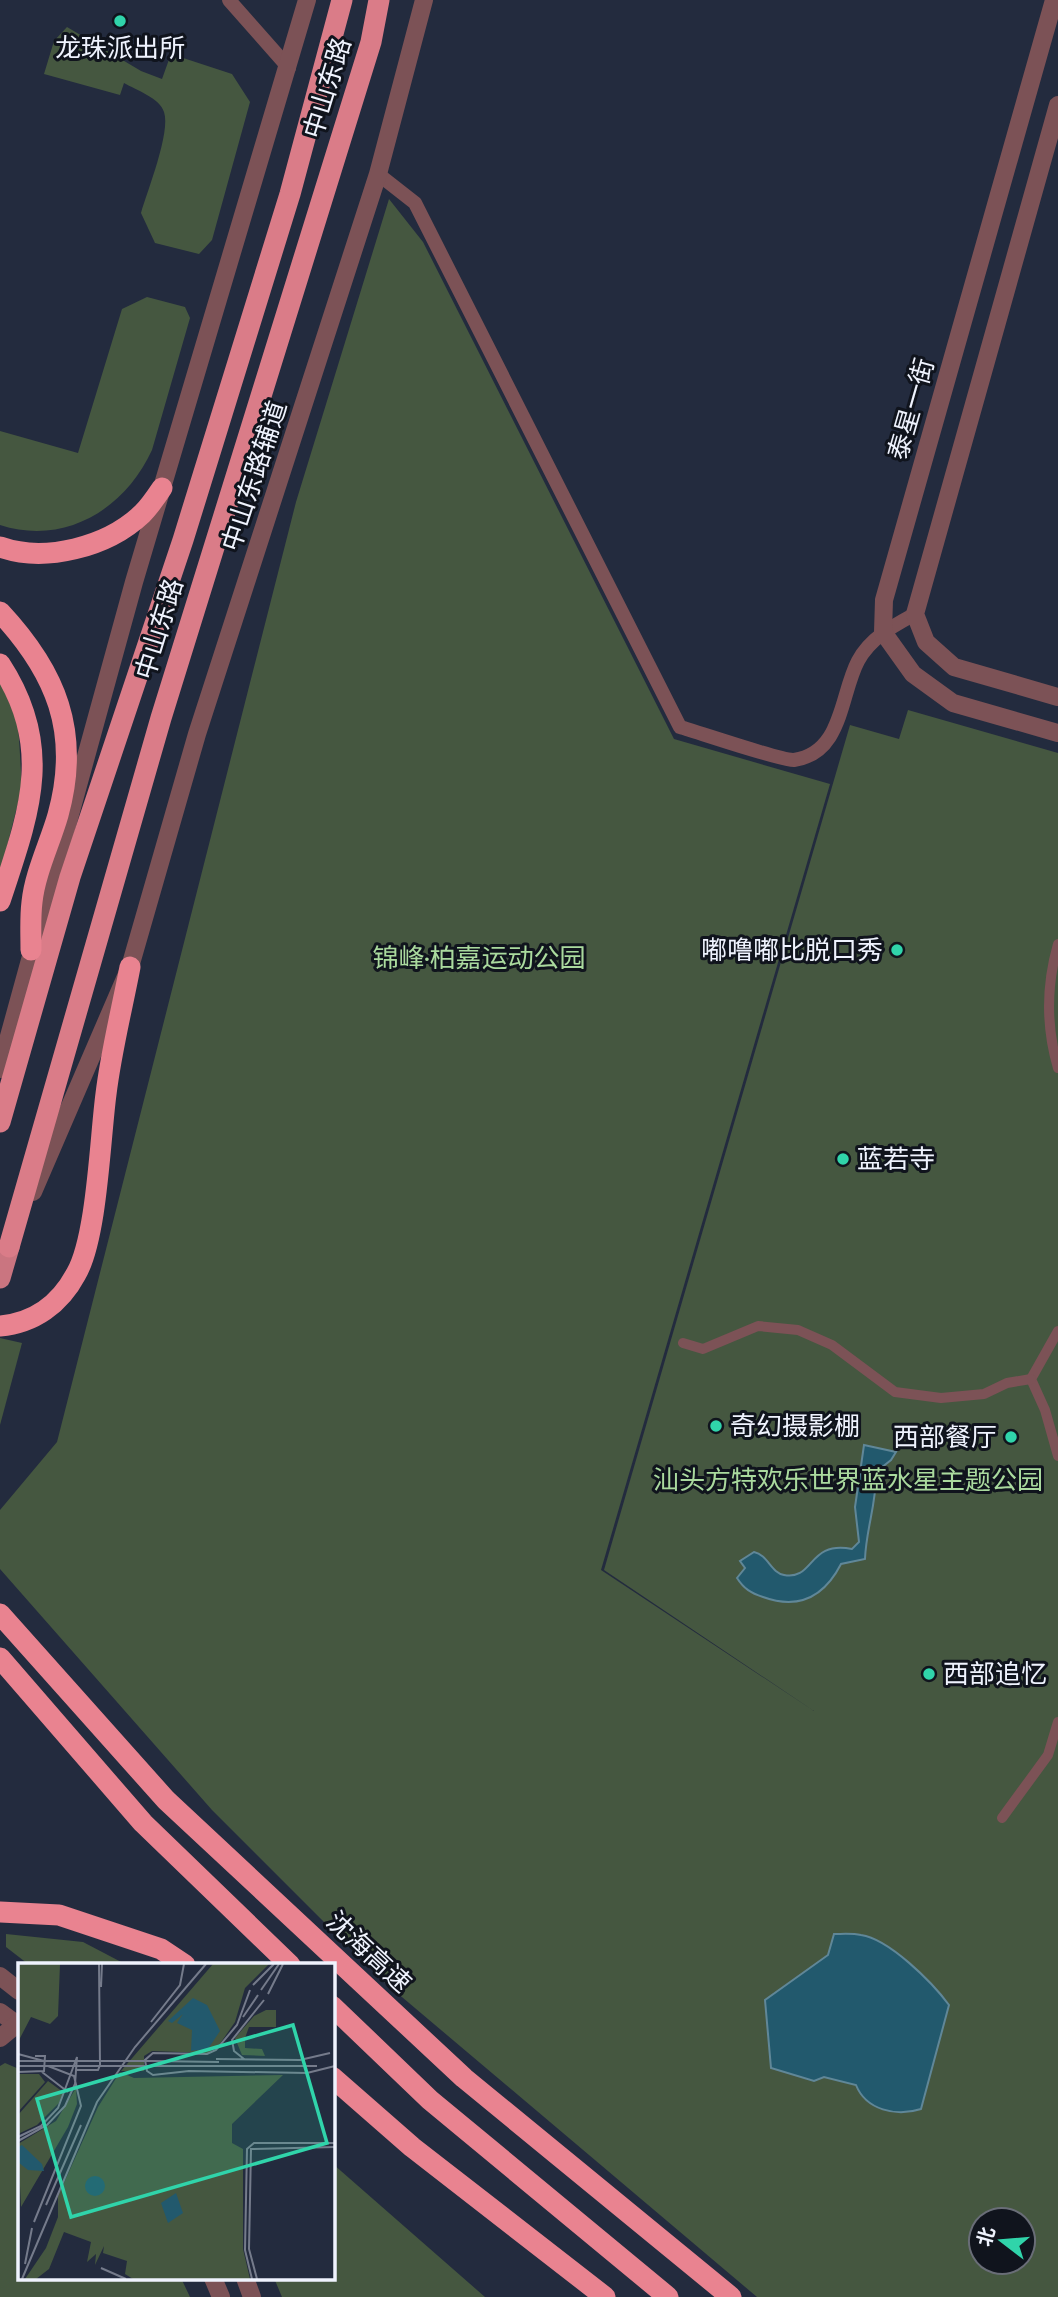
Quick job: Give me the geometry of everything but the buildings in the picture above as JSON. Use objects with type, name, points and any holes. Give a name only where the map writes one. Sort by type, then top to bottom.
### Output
[{"type":"highway","name":"中山东路","points":[[0,1122],[70,877],[184,540],[290,194],[342,0]]},
{"type":"highway","name":"中山东路","points":[[9,1247],[161,718],[371,42],[379,0]]},
{"type":"highway","points":[[0,547],[16,553],[52,553],[102,539],[142,513],[162,488]]},
{"type":"highway","points":[[0,611],[27,640],[57,694],[67,740],[59,812],[32,900],[31,950]]},
{"type":"highway","points":[[0,664],[19,693],[27,720],[34,784],[0,901]]},
{"type":"highway","points":[[0,1326],[34,1318],[59,1299],[77,1273],[87,1242],[106,1089],[130,967]]},
{"type":"highway","name":"沈海高速","points":[[0,1614],[166,1800],[305,1930],[464,2078],[731,2297]]},
{"type":"highway","points":[[0,1658],[143,1823],[288,1963]]},
{"type":"highway","points":[[0,1912],[59,1915],[161,1949],[182,1963]]},
{"type":"highway","points":[[334,2008],[430,2100],[668,2297]]},
{"type":"highway","points":[[334,2079],[412,2147],[605,2297]]},
{"type":"main road","name":"中山东路","points":[[0,1278],[9,1247]]},
{"type":"street","points":[[229,0],[289,68]]},
{"type":"street","points":[[0,1069],[31,950],[162,488],[289,68],[307,0]]},
{"type":"street","name":"中山东路辅道","points":[[9,1247],[130,967],[197,734],[378,174],[424,0]]},
{"type":"street","name":"泰星一街","points":[[883,632],[884,600],[1054,0]]},
{"type":"street","points":[[1058,105],[915,614],[926,642],[954,667],[1058,697]]},
{"type":"street","points":[[378,174],[415,203],[680,727],[793,760],[820,749],[836,727],[858,660],[883,632],[915,614]]},
{"type":"street","points":[[883,632],[914,674],[953,703],[1058,733]]},
{"type":"street","points":[[1058,944],[1048,990],[1050,1035],[1058,1068]]},
{"type":"street","points":[[683,1343],[703,1349],[758,1326],[798,1330],[832,1345],[895,1392],[941,1398],[984,1394],[1007,1383],[1031,1379]]},
{"type":"street","points":[[1031,1379],[1058,1331]]},
{"type":"street","points":[[1031,1379],[1045,1410],[1058,1456]]},
{"type":"street","points":[[1002,1818],[1048,1755],[1058,1722]]},
{"type":"street","points":[[0,1976],[18,1990]]},
{"type":"street","points":[[0,2012],[18,2025],[0,2038]]},
{"type":"street","points":[[214,2280],[221,2297]]},
{"type":"street","points":[[246,2280],[252,2297]]},
{"type":"green space","points":[[67,27],[141,71],[162,79],[171,54],[232,74],[250,102],[212,240],[199,254],[155,243],[141,213],[164,133],[162,107],[124,83],[120,95],[44,74],[54,41]]},
{"type":"green space","name":"锦峰·柏嘉运动公园","points":[[389,199],[423,242],[674,739],[830,784],[601,1570],[814,1711],[604,1570],[850,725],[899,739],[908,710],[1058,753],[1058,2297],[757,2297],[383,1981],[212,1810],[0,1569],[0,1510],[57,1442],[296,502]]},
{"type":"green space","points":[[147,297],[185,307],[190,318],[152,450],[140,471],[126,490],[109,505],[70,526],[24,530],[0,525],[0,431],[78,453],[122,309]]},
{"type":"green space","points":[[0,681],[18,723],[22,787],[0,874]]},
{"type":"green space","points":[[0,1338],[22,1343],[0,1425]]},
{"type":"green space","points":[[6,1934],[83,1942],[123,1963],[27,1963],[6,1947]]},
{"type":"green space","points":[[5,2063],[18,2069],[18,2280],[182,2280],[190,2297],[0,2297],[0,2066]]},
{"type":"green space","points":[[334,2165],[485,2297],[282,2297],[275,2280],[334,2280]]},
{"type":"water","points":[[864,1445],[896,1452],[891,1460],[876,1472],[865,1559],[841,1564],[827,1585],[809,1598],[799,1601],[776,1601],[745,1588],[737,1578],[745,1568],[740,1561],[754,1552],[780,1574],[794,1575],[827,1550],[852,1549],[859,1542],[855,1507]]},
{"type":"water","points":[[834,1934],[861,1935],[884,1944],[921,1974],[949,2005],[921,2109],[892,2112],[874,2106],[856,2085],[824,2077],[814,2081],[771,2068],[765,2000],[828,1955]]},
{"type":"place","name":"龙珠派出所","points":[[120,21]]},
{"type":"place","name":"嘟噜嘟比脱口秀","points":[[897,950]]},
{"type":"place","name":"蓝若寺","points":[[843,1159]]},
{"type":"place","name":"奇幻摄影棚","points":[[716,1426]]},
{"type":"place","name":"西部餐厅","points":[[1011,1437]]},
{"type":"place","name":"西部追忆","points":[[929,1674]]},
{"type":"park label","name":"汕头方特欢乐世界蓝水星主题公园","points":[[848,1480]]}]
